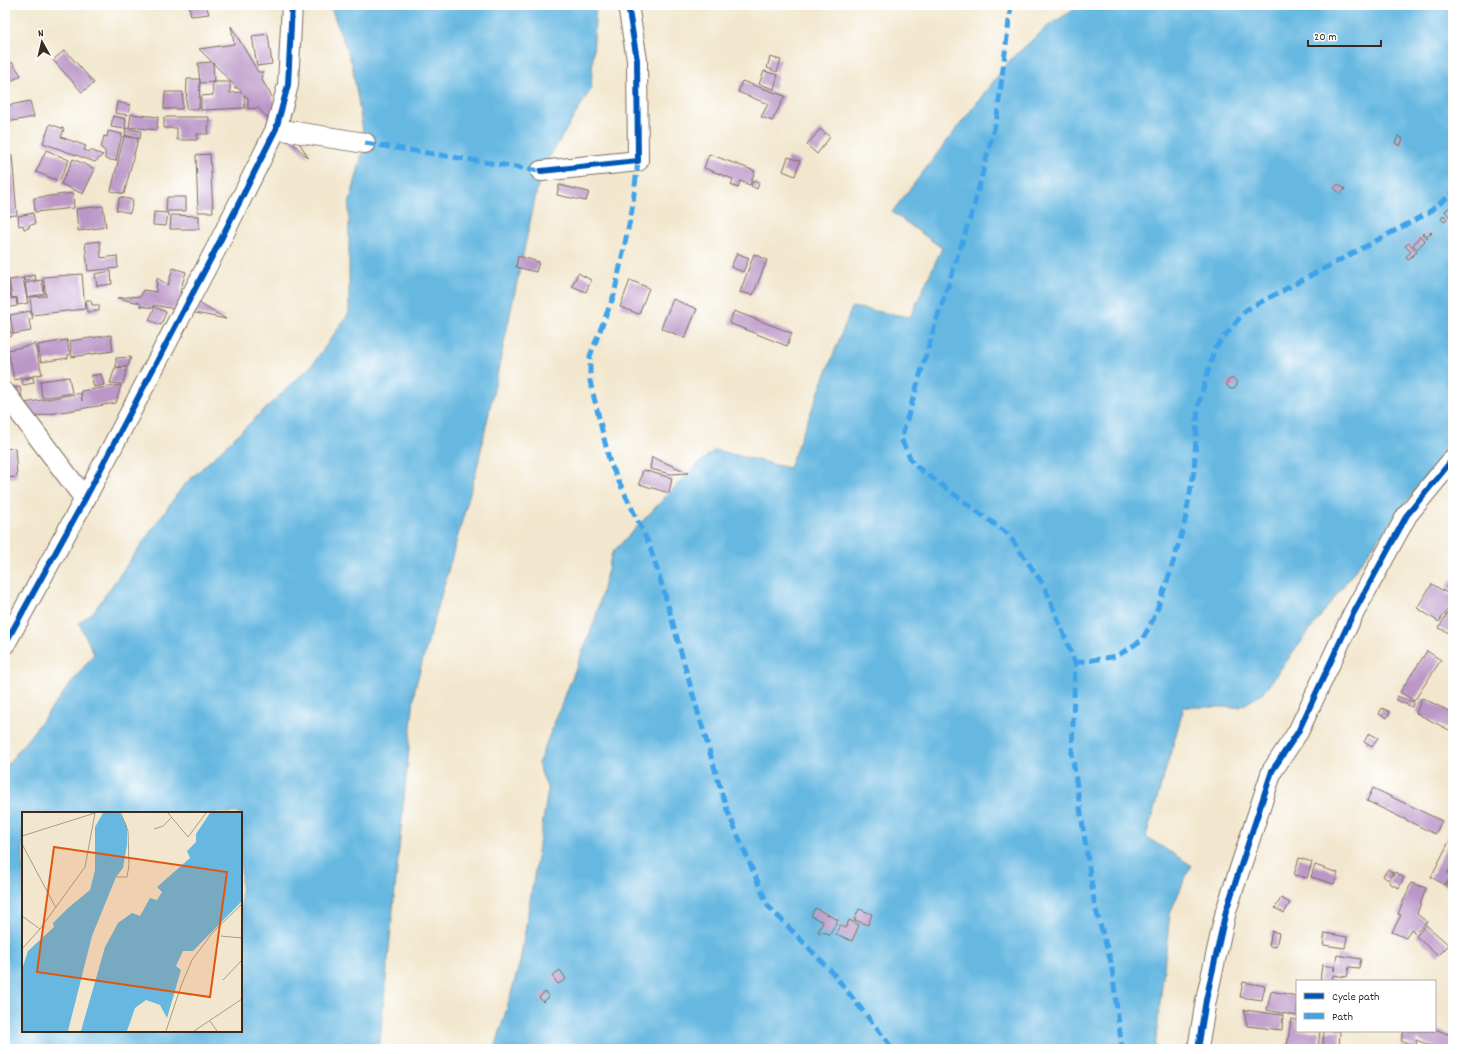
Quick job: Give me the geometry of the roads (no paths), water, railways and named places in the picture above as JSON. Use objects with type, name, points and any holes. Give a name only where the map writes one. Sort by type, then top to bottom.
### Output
[{"type":"street","points":[[5,644],[85,499],[218,244],[276,129],[288,85],[292,5]]},
{"type":"street","points":[[541,171],[638,161],[637,60],[628,5]]},
{"type":"street","points":[[276,129],[365,143]]},
{"type":"street","points":[[5,393],[85,499]]},
{"type":"street","points":[[1198,1049],[1206,1000],[1226,911],[1272,771],[1298,732],[1352,616],[1407,515],[1453,459]]},
{"type":"water","points":[[330,5],[596,5],[591,89],[541,171],[477,468],[415,688],[379,1049],[5,1049],[5,768],[94,654],[79,623],[94,611],[183,486],[313,364],[349,313],[349,205],[365,143],[352,64]]},
{"type":"water","points":[[1079,5],[1453,5],[1453,440],[1262,694],[1240,707],[1184,707],[1146,837],[1191,865],[1170,913],[1155,1049],[495,1049],[520,962],[548,790],[538,764],[595,620],[612,553],[695,466],[715,450],[789,468],[852,307],[910,317],[942,248],[892,212],[1010,60],[1049,25],[1077,8]]}]
